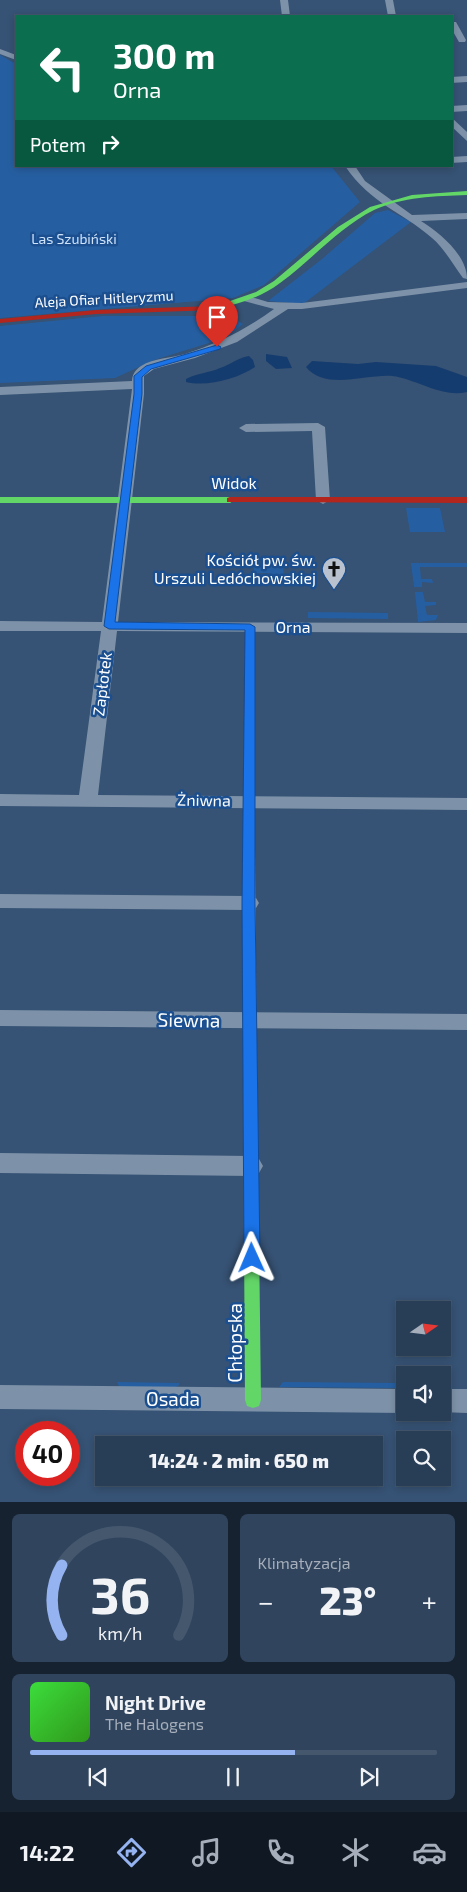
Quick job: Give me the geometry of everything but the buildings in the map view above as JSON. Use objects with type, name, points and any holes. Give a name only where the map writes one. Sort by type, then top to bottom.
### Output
[{"type":"street","points":[[284,0],[286,15]]},
{"type":"street","points":[[389,0],[392,15]]},
{"type":"street","points":[[108,15],[195,13]]},
{"type":"street","points":[[453,24],[467,24]]},
{"type":"street","points":[[453,26],[463,44]]},
{"type":"street","points":[[0,51],[15,58]]},
{"type":"street","points":[[453,80],[467,79]]},
{"type":"street","points":[[453,109],[467,108]]},
{"type":"street","points":[[453,122],[467,138]]},
{"type":"street","points":[[453,160],[467,160]]},
{"type":"street","points":[[351,167],[362,183],[386,204],[412,218],[437,236],[467,276]]},
{"type":"street","name":"Aleja Ofiar Hitleryzmu","points":[[0,321],[97,311],[200,309],[222,306],[248,299],[266,290],[293,270],[358,216],[386,204],[428,195],[467,193]]},
{"type":"street","points":[[412,218],[467,216]]},
{"type":"street","points":[[248,299],[267,305],[285,306],[467,285]]},
{"type":"street","points":[[0,391],[137,385],[138,376],[143,370],[225,344],[260,325],[285,306]]},
{"type":"street","name":"Zapłotek","points":[[88,799],[138,394],[137,385]]},
{"type":"street","points":[[246,428],[318,427],[323,500]]},
{"type":"street","name":"Widok","points":[[0,500],[467,500]]},
{"type":"street","name":"Orna","points":[[0,626],[467,628]]},
{"type":"street","name":"Chłopska","points":[[250,627],[249,903],[253,1400]]},
{"type":"street","name":"Żniwna","points":[[0,800],[88,799],[467,804]]},
{"type":"street","points":[[0,901],[249,903]]},
{"type":"street","name":"Siewna","points":[[0,1018],[467,1022]]},
{"type":"street","points":[[0,1163],[251,1166]]},
{"type":"street","name":"Osada","points":[[0,1398],[396,1401]]},
{"type":"street","points":[[451,1401],[467,1402]]},
{"type":"green space","name":"Las Szubiński","points":[[0,55],[15,63],[15,167],[332,167],[360,202],[264,285],[233,298],[0,318]]},
{"type":"green space","points":[[388,210],[411,222],[303,304],[268,301],[322,259],[375,213]]},
{"type":"green space","points":[[103,316],[229,316],[243,324],[225,338],[154,360],[115,378],[0,383],[0,326]]},
{"type":"green space","points":[[406,508],[440,508],[445,532],[410,532]]},
{"type":"green space","points":[[411,563],[467,563],[467,567],[420,567],[421,579],[432,579],[433,583],[422,582],[422,587],[414,587]]},
{"type":"green space","points":[[254,565],[283,566],[284,579],[268,573],[254,573]]},
{"type":"green space","points":[[415,592],[423,592],[425,602],[436,602],[436,605],[425,606],[427,615],[438,615],[436,620],[418,622]]},
{"type":"green space","points":[[308,612],[388,613],[388,619],[308,618]]},
{"type":"green space","points":[[117,1382],[179,1383],[179,1385],[173,1389],[120,1388]]},
{"type":"green space","points":[[283,1382],[396,1383],[396,1388],[279,1387]]},
{"type":"shaded area","points":[[266,354],[287,357],[292,368],[276,369],[266,361]]},
{"type":"shaded area","points":[[249,356],[253,360],[255,367],[240,375],[212,383],[186,382],[186,379],[190,377],[216,370]]},
{"type":"shaded area","points":[[312,361],[358,364],[376,362],[436,366],[467,377],[467,392],[457,393],[438,390],[392,376],[346,380],[324,378],[314,374],[306,367]]},
{"type":"traffic: fast","points":[[214,308],[238,302],[259,293],[277,282],[341,228],[372,209],[412,197],[467,193]]},
{"type":"traffic: fast","points":[[0,500],[230,500]]},
{"type":"traffic: fast","points":[[250,1077],[253,1400]]},
{"type":"traffic: slow","points":[[249,848],[250,1077]]},
{"type":"traffic: jam","points":[[0,321],[96,312],[214,308]]},
{"type":"traffic: jam","points":[[230,500],[467,500]]},
{"type":"traffic: jam","points":[[249,848],[250,627]]},
{"type":"place","name":"Kościół pw. św. Urszuli Ledóchowskiej","points":[[334,590]]},
{"type":"route","points":[[217,347],[148,367],[138,376],[138,394],[109,626],[250,627],[249,903],[252,1258]]}]
